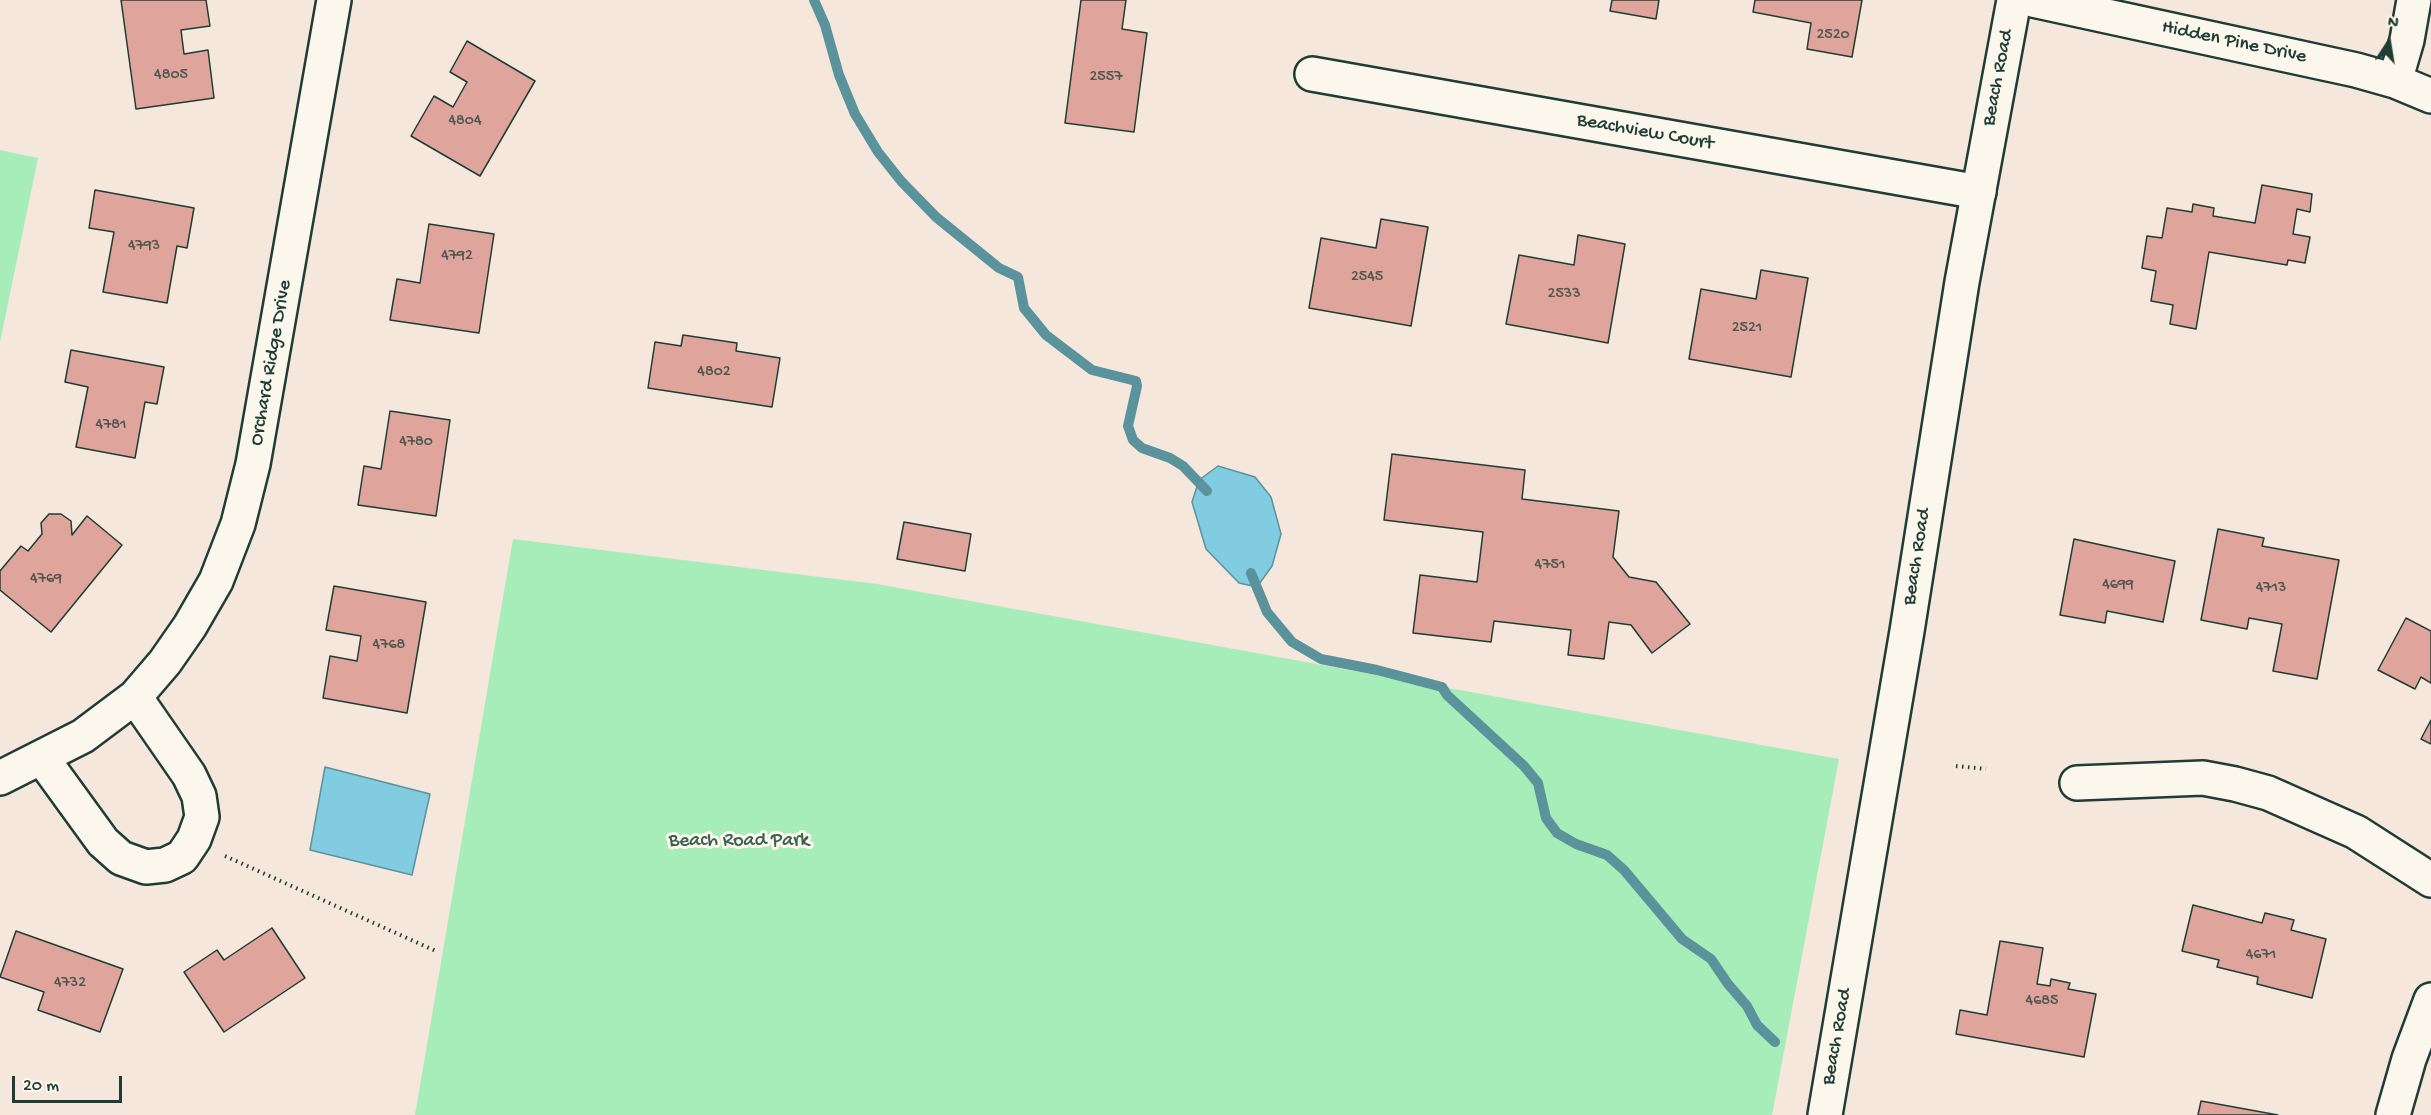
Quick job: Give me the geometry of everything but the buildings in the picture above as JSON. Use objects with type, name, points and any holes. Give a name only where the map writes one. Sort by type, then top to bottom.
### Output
[{"type":"street","name":"Orchard Ridge Drive","points":[[0,778],[83,736],[135,697],[165,662],[190,626],[216,580],[238,524],[253,464],[334,0]]},
{"type":"street","name":"Beach Road","points":[[1825,1115],[1978,192],[2014,0]]},
{"type":"street","name":"Hidden Pine Drive","points":[[2033,0],[2356,70],[2395,81],[2431,96]]},
{"type":"street","points":[[2395,81],[2407,40],[2414,0]]},
{"type":"street","name":"Beachview Court","points":[[1312,74],[1978,192]]},
{"type":"street","points":[[42,758],[102,842],[121,858],[146,867],[165,865],[182,857],[194,839],[202,818],[199,796],[189,774],[135,697]]},
{"type":"street","points":[[2077,783],[2203,778],[2268,793],[2356,832],[2431,880]]},
{"type":"street","points":[[2393,1115],[2409,1059],[2431,1000]]},
{"type":"path","points":[[1956,766],[1986,769]]},
{"type":"path","points":[[220,854],[438,952]]},
{"type":"green space","points":[[0,150],[38,158],[0,342]]},
{"type":"green space","name":"Beach Road Park","points":[[513,539],[877,584],[1839,759],[1772,1115],[415,1115]]},
{"type":"water","points":[[1218,466],[1255,477],[1271,497],[1281,534],[1272,566],[1257,587],[1239,583],[1206,549],[1192,502],[1199,480]]},
{"type":"water","points":[[325,767],[430,794],[412,875],[310,850]]},
{"type":"waterway","points":[[814,0],[825,25],[839,75],[855,114],[878,152],[901,181],[936,217],[999,268],[1018,277],[1024,308],[1046,335],[1092,370],[1136,381],[1137,386],[1128,426],[1133,440],[1142,448],[1170,458],[1183,466],[1207,491]]},
{"type":"waterway","points":[[1251,573],[1267,612],[1292,642],[1321,659],[1377,670],[1442,687],[1447,695],[1524,766],[1538,783],[1546,818],[1557,833],[1576,844],[1607,855],[1624,870],[1682,939],[1711,959],[1747,1006],[1757,1025],[1775,1042]]}]
